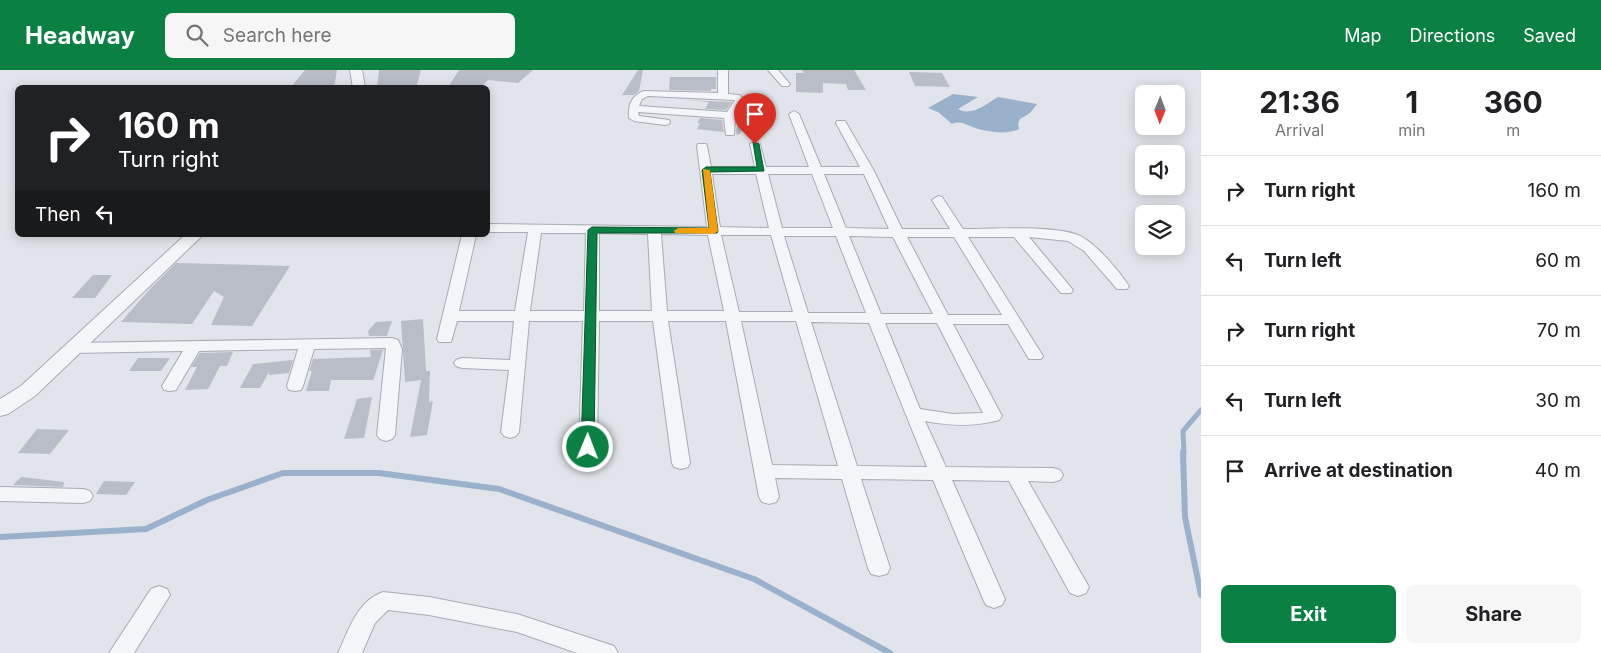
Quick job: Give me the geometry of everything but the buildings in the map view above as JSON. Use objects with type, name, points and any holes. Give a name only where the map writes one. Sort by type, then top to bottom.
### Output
[{"type":"street","points":[[356,70],[358,85]]},
{"type":"street","points":[[723,95],[724,70]]},
{"type":"street","points":[[773,70],[785,84]]},
{"type":"street","points":[[729,115],[665,122],[633,109],[638,97],[643,94],[723,95],[740,99],[729,115],[730,134]]},
{"type":"street","points":[[794,114],[913,414],[994,598]]},
{"type":"street","points":[[841,123],[868,171],[993,416],[959,421],[913,414]]},
{"type":"street","points":[[755,144],[776,231],[879,568]]},
{"type":"street","points":[[702,146],[714,231],[769,497]]},
{"type":"street","points":[[706,170],[868,171]]},
{"type":"street","points":[[938,200],[1035,356]]},
{"type":"street","points":[[490,228],[841,233],[958,232],[1061,235],[1082,242],[1122,286]]},
{"type":"street","points":[[510,432],[522,316],[535,229]]},
{"type":"street","points":[[588,447],[592,230]]},
{"type":"street","points":[[654,230],[660,316],[681,463]]},
{"type":"street","points":[[1018,233],[1066,290]]},
{"type":"street","points":[[0,408],[28,391],[72,348],[194,237]]},
{"type":"street","points":[[445,339],[469,237]]},
{"type":"street","points":[[450,316],[733,316],[1013,320]]},
{"type":"street","points":[[72,348],[307,346],[392,343],[394,349],[386,435]]},
{"type":"street","points":[[295,386],[307,346]]},
{"type":"street","points":[[170,386],[193,347]]},
{"type":"street","points":[[462,363],[518,366]]},
{"type":"street","points":[[765,471],[1053,476]]},
{"type":"street","points":[[1015,475],[1078,587]]},
{"type":"street","points":[[0,494],[83,496]]},
{"type":"street","points":[[121,653],[159,595]]},
{"type":"street","points":[[350,653],[366,617],[383,601],[429,606],[517,623],[606,653]]},
{"type":"water","points":[[953,94],[978,97],[958,109],[963,111],[979,109],[998,97],[1037,104],[1030,113],[1020,119],[1019,129],[1009,132],[991,132],[961,123],[952,124],[938,112],[928,108]]},
{"type":"waterway","points":[[1184,453],[1183,431],[1201,410]]},
{"type":"waterway","points":[[1183,452],[1185,517],[1201,595]]},
{"type":"waterway","points":[[0,537],[146,529],[207,500],[283,473],[379,473],[499,489],[754,579],[890,653]]},
{"type":"slow traffic","points":[[678,231],[714,231],[706,170]]},
{"type":"route","points":[[588,447],[592,230],[714,231],[706,170],[762,170],[755,144]]}]
